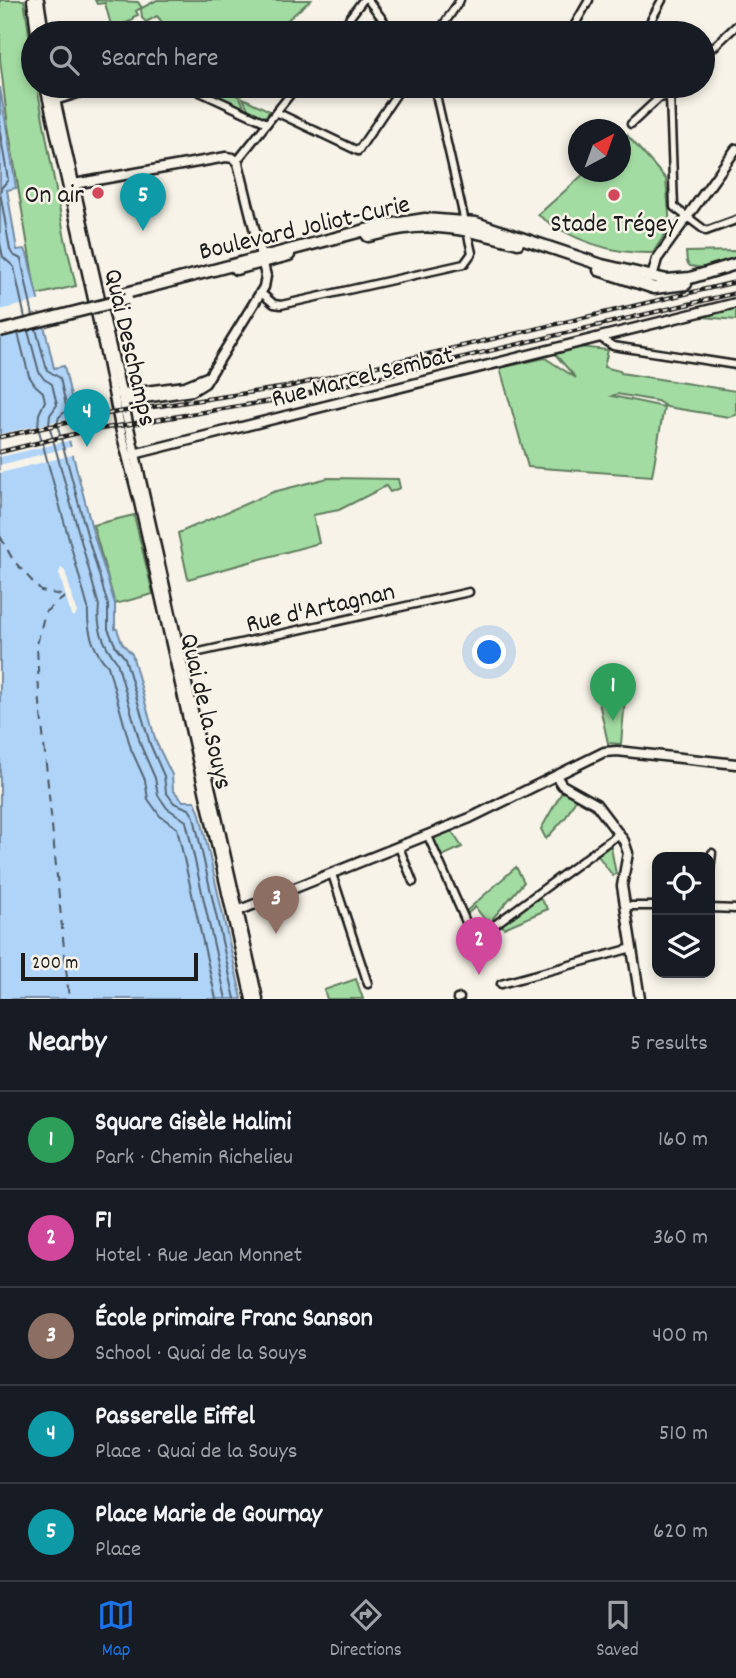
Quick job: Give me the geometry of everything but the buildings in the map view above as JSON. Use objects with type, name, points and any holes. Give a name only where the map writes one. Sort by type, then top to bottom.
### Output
[{"type":"main road","points":[[32,0],[35,21]]},
{"type":"main road","points":[[39,0],[42,21]]},
{"type":"main road","name":"Quai Deschamps","points":[[48,98],[105,352],[134,454]]},
{"type":"main road","name":"Quai Deschamps","points":[[54,98],[119,398],[121,432]]},
{"type":"main road","points":[[57,142],[68,177],[74,184]]},
{"type":"main road","points":[[600,270],[634,277],[652,277],[656,261],[736,149]]},
{"type":"main road","points":[[69,192],[74,184],[226,157],[237,161],[262,259],[266,278],[260,292],[205,383],[192,391],[119,398]]},
{"type":"main road","name":"Boulevard Joliot-Curie","points":[[467,227],[640,285],[660,288],[682,285],[736,267]]},
{"type":"main road","name":"Boulevard Joliot-Curie","points":[[127,296],[262,259],[406,228],[467,227],[511,234],[603,265],[652,277],[681,280],[736,267]]},
{"type":"main road","points":[[0,325],[127,296]]},
{"type":"main road","points":[[0,331],[127,296]]},
{"type":"main road","name":"Rue Marcel Sembat","points":[[134,454],[736,303]]},
{"type":"main road","points":[[121,432],[134,454],[128,461]]},
{"type":"main road","name":"Quai de la Souys","points":[[121,432],[177,658]]},
{"type":"main road","name":"Quai de la Souys","points":[[134,454],[177,658],[235,912],[258,999]]},
{"type":"main road","points":[[235,912],[470,818],[610,751],[736,764]]},
{"type":"main road","points":[[556,776],[562,785],[596,804],[620,833],[628,853],[622,886],[640,999]]},
{"type":"main road","name":"Quai de la Souys","points":[[235,912],[251,999]]},
{"type":"street","points":[[347,21],[363,0]]},
{"type":"street","points":[[368,0],[384,21]]},
{"type":"street","points":[[446,21],[460,0]]},
{"type":"street","points":[[577,21],[589,0]]},
{"type":"street","points":[[651,21],[662,0]]},
{"type":"street","points":[[715,46],[736,26]]},
{"type":"street","points":[[55,101],[65,98]]},
{"type":"street","points":[[213,98],[267,123]]},
{"type":"street","points":[[237,161],[287,98]]},
{"type":"street","points":[[276,112],[358,151],[394,98]]},
{"type":"street","points":[[260,292],[274,304],[281,305],[464,264],[472,253],[437,98]]},
{"type":"street","points":[[631,124],[659,98]]},
{"type":"street","points":[[670,98],[673,205],[708,231],[736,219]]},
{"type":"street","points":[[599,337],[613,346],[736,365]]},
{"type":"street","name":"Rue d'Artagnan","points":[[177,658],[469,592]]},
{"type":"street","points":[[428,836],[474,940],[620,833]]},
{"type":"street","points":[[399,847],[413,882]]},
{"type":"street","points":[[332,874],[368,984]]},
{"type":"street","points":[[625,906],[652,906]]},
{"type":"street","points":[[715,908],[736,909]]},
{"type":"street","points":[[501,984],[632,948]]},
{"type":"green space","points":[[0,0],[24,0],[27,21],[21,21],[21,98],[39,98],[76,286],[36,295],[8,126],[0,59]]},
{"type":"green space","points":[[95,0],[138,2],[142,8],[157,0],[311,0],[286,21],[161,21],[157,16],[145,21],[141,8],[131,21],[110,21],[105,3],[97,4]]},
{"type":"green space","points":[[222,98],[240,98],[245,109]]},
{"type":"green space","points":[[243,98],[270,111],[264,118],[249,111]]},
{"type":"green space","name":"Stade Trégey","points":[[631,140],[666,179],[670,226],[653,253],[622,251],[592,244],[564,232],[538,215],[575,182],[631,182]]},
{"type":"green space","points":[[736,251],[736,260],[703,268],[690,266],[687,262],[686,252]]},
{"type":"green space","points":[[736,305],[736,320],[692,316]]},
{"type":"green space","points":[[580,347],[608,350],[604,367],[621,373],[736,391],[736,415],[729,417],[667,407],[657,401],[617,394],[612,396],[664,407],[652,476],[528,467],[500,368],[545,358],[576,378],[554,353]]},
{"type":"green space","points":[[328,478],[398,479],[400,488],[390,492],[386,486],[339,510],[313,515],[319,543],[188,579],[178,533],[273,492]]},
{"type":"green space","points":[[134,515],[153,594],[115,604],[93,525]]},
{"type":"green space","points":[[598,698],[625,699],[621,744],[608,743]]},
{"type":"green space","points":[[563,790],[577,797],[566,817],[546,839],[541,829]]},
{"type":"green space","points":[[451,830],[462,847],[440,857],[432,839]]},
{"type":"green space","points":[[610,842],[616,874],[613,876],[596,853]]},
{"type":"green space","points":[[516,867],[524,882],[493,918],[494,921],[486,921],[475,907],[465,916],[464,913]]},
{"type":"green space","points":[[539,897],[548,909],[504,928],[501,924]]},
{"type":"green space","points":[[356,979],[363,999],[327,999],[324,990]]},
{"type":"water","points":[[0,87],[16,188],[7,190],[17,250],[25,249],[28,257],[54,368],[64,366],[76,418],[64,421],[115,604],[115,629],[132,654],[156,742],[172,775],[173,790],[183,801],[195,801],[200,814],[242,999],[0,999]]},
{"type":"pier","points":[[41,300],[46,323],[0,335],[0,310]]},
{"type":"pier","points":[[79,416],[78,421],[68,423],[72,440],[0,457],[0,434]]},
{"type":"pier","points":[[74,446],[76,454],[0,473],[0,465]]},
{"type":"pier","points":[[61,568],[65,571],[77,613],[74,617],[71,615],[59,573]]},
{"type":"ferry route","points":[[0,536],[13,560],[41,591],[66,596],[45,612],[37,645],[39,693],[69,999]]},
{"type":"railway","points":[[0,437],[112,413],[287,387],[736,282]]},
{"type":"railway","points":[[0,452],[82,432],[289,398],[736,293]]},
{"type":"place","name":"On air","points":[[98,193]]},
{"type":"place","name":"Stade Trégey","points":[[614,195]]},
{"type":"place","name":"Place Marie de Gournay","points":[[143,231]]},
{"type":"place","name":"Passerelle Eiffel","points":[[87,447]]},
{"type":"place","name":"Square Gisèle Halimi","points":[[613,721]]},
{"type":"place","name":"École primaire Franc Sanson","points":[[276,934]]},
{"type":"place","name":"F1","points":[[479,975]]}]
